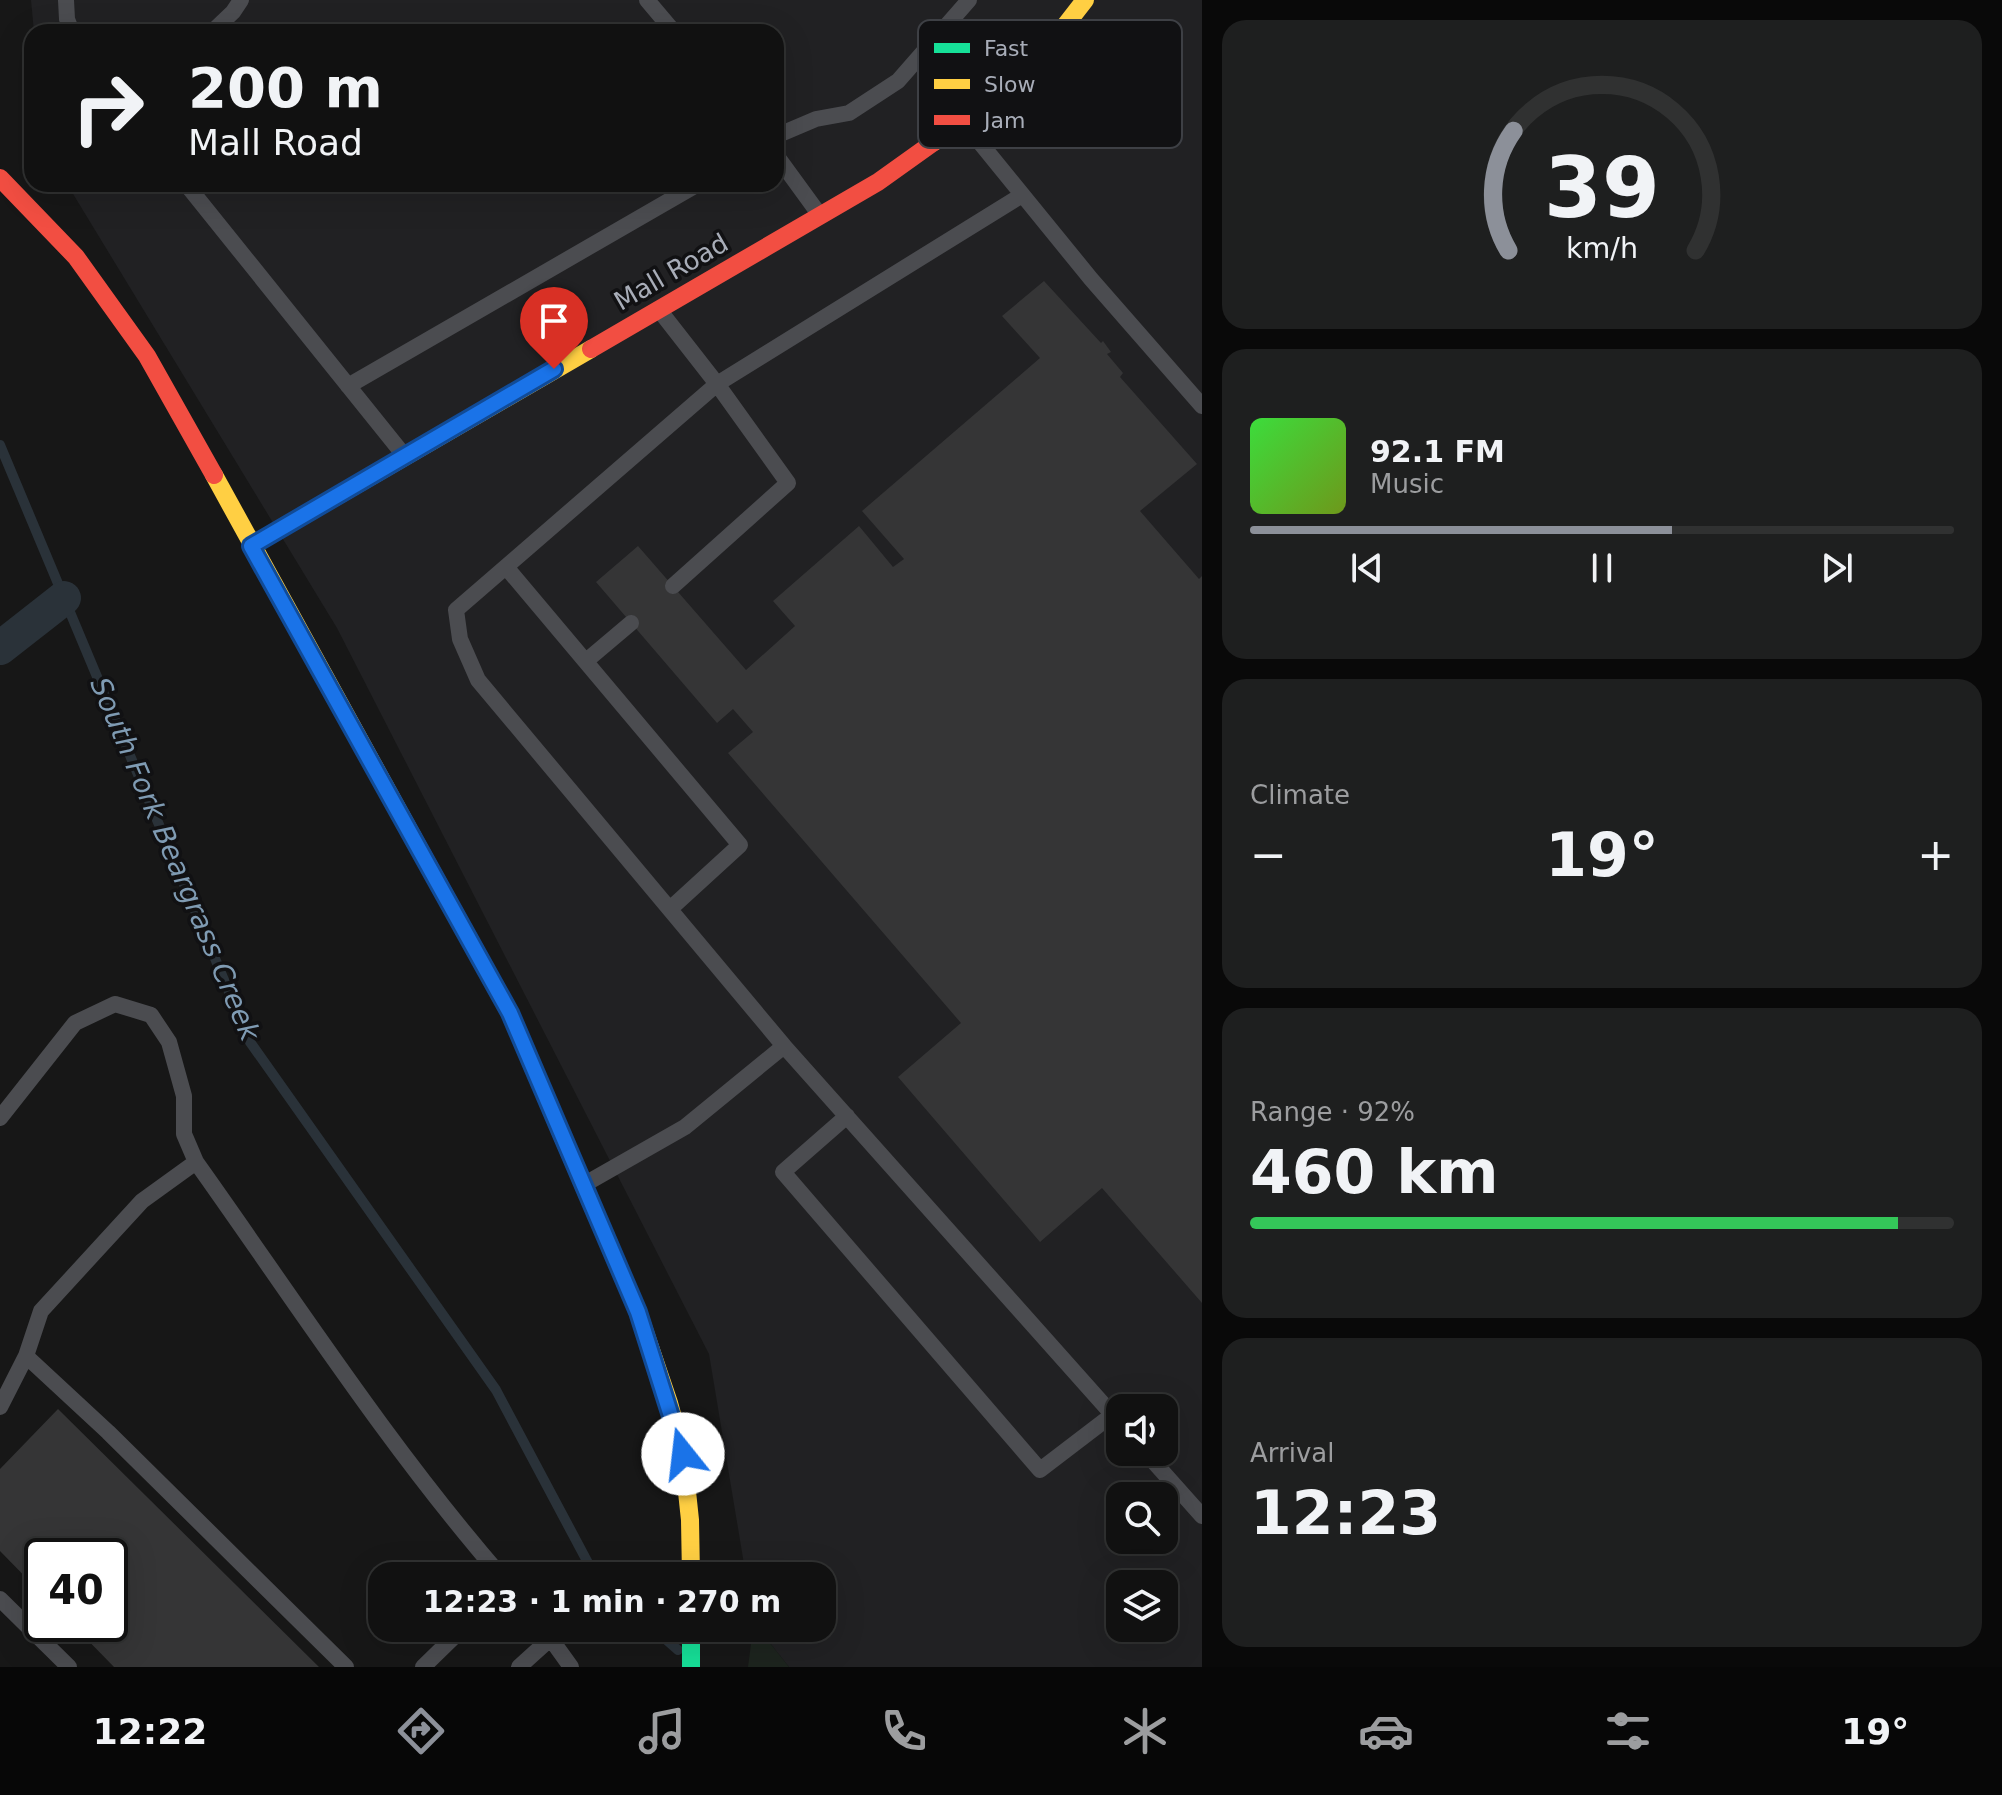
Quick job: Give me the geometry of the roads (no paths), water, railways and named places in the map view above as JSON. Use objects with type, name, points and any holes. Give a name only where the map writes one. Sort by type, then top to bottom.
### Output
[{"type":"street","name":"Mall Road","points":[[1069,20],[1085,0]]},
{"type":"street","name":"Mall Road","points":[[251,546],[878,182],[925,148]]},
{"type":"street","points":[[0,178],[76,257],[147,356],[510,1013],[638,1312],[669,1403],[683,1454],[691,1562]]},
{"type":"street","points":[[691,1642],[691,1667]]},
{"type":"lane","points":[[66,0],[69,24]]},
{"type":"lane","points":[[220,24],[241,0]]},
{"type":"lane","points":[[647,0],[667,24]]},
{"type":"lane","points":[[951,20],[969,0]]},
{"type":"lane","points":[[784,133],[816,119],[849,113],[898,81],[918,58]]},
{"type":"lane","points":[[985,148],[1202,406]]},
{"type":"lane","points":[[784,166],[820,216]]},
{"type":"lane","points":[[192,192],[405,455]]},
{"type":"lane","points":[[348,386],[684,192]]},
{"type":"lane","points":[[1022,195],[717,384],[456,610],[460,639],[478,680],[784,1046],[1106,1408]]},
{"type":"lane","points":[[658,309],[788,483],[673,586]]},
{"type":"lane","points":[[506,567],[740,845],[670,909]]},
{"type":"lane","points":[[586,661],[631,623]]},
{"type":"lane","points":[[0,1118],[75,1023],[115,1004],[151,1015],[169,1042],[184,1096],[184,1134],[196,1162],[347,1377],[463,1533],[489,1562]]},
{"type":"lane","points":[[583,1184],[676,1133],[784,1046]]},
{"type":"lane","points":[[847,1116],[783,1172],[1040,1470],[1106,1426]]},
{"type":"lane","points":[[0,1407],[26,1356],[41,1311],[142,1201],[196,1162]]},
{"type":"lane","points":[[26,1356],[119,1443],[346,1667]]},
{"type":"lane","points":[[1157,1466],[1202,1516]]},
{"type":"lane","points":[[0,1599],[69,1667]]},
{"type":"lane","points":[[423,1667],[449,1642]]},
{"type":"lane","points":[[519,1667],[540,1642]]},
{"type":"lane","points":[[553,1642],[571,1667]]},
{"type":"waterway","name":"South Fork Beargrass Creek","points":[[0,445],[250,1042],[496,1390],[588,1562]]},
{"type":"waterway","points":[[0,648],[64,598]]},
{"type":"waterway","name":"South Fork Beargrass Creek","points":[[669,1642],[678,1650]]}]
